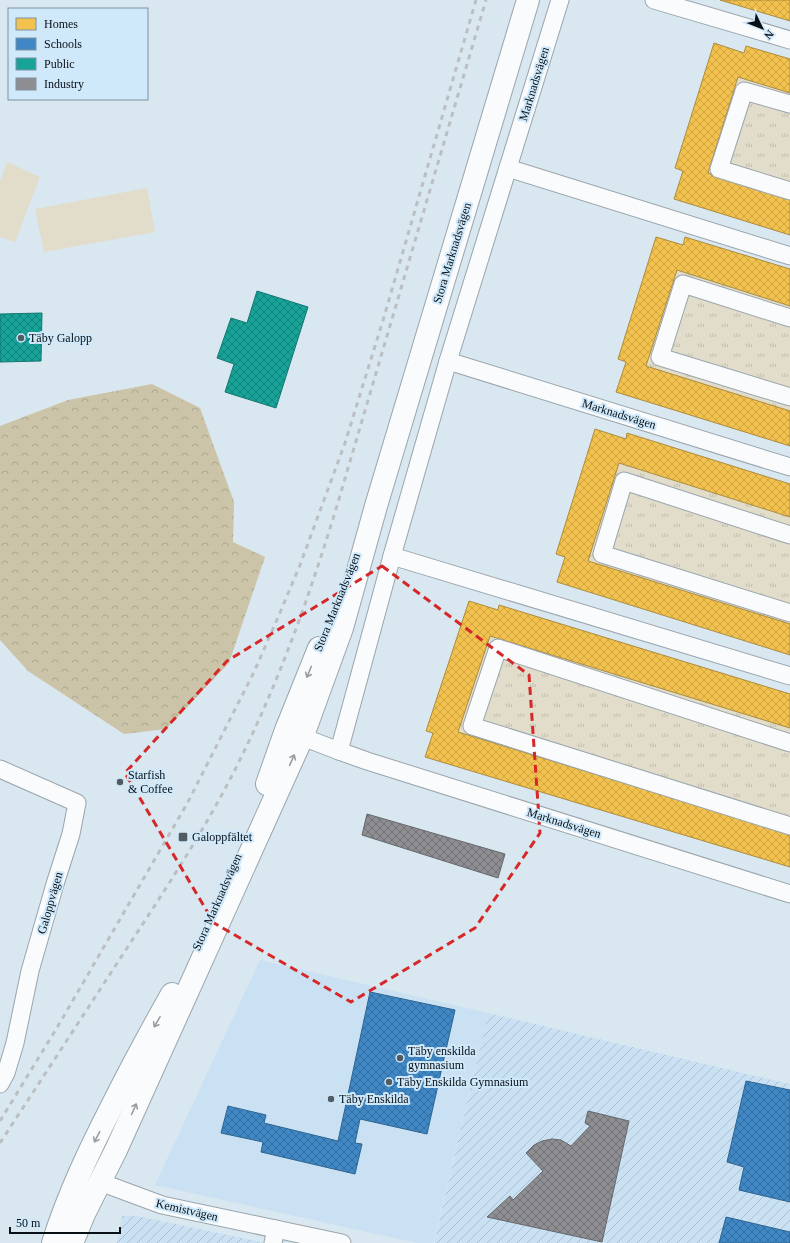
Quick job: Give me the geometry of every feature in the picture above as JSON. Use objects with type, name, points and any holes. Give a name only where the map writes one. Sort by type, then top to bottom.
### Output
[{"type":"street","name":"Stora Marknadsvägen","points":[[72,1243],[100,1182],[294,734],[376,506],[528,0]]},
{"type":"street","name":"Marknadsvägen","points":[[339,752],[392,556],[448,361],[560,0]]},
{"type":"street","points":[[654,0],[790,40]]},
{"type":"street","points":[[790,104],[744,91],[719,169],[790,191]]},
{"type":"street","points":[[508,168],[790,256]]},
{"type":"street","points":[[790,318],[683,284],[660,357],[790,397]]},
{"type":"street","name":"Marknadsvägen","points":[[448,361],[790,467]]},
{"type":"street","points":[[790,535],[624,481],[602,554],[790,613]]},
{"type":"street","points":[[392,556],[790,676]]},
{"type":"street","points":[[790,743],[498,648],[472,726],[790,826]]},
{"type":"street","name":"Stora Marknadsvägen","points":[[53,1243],[59,1223],[78,1176],[144,1044],[194,956],[258,810],[294,734]]},
{"type":"street","name":"Marknadsvägen","points":[[294,734],[339,752],[790,894]]},
{"type":"street","name":"Galoppvägen","points":[[0,769],[77,803],[71,834],[54,884],[30,971],[15,1043],[6,1073],[0,1084]]},
{"type":"street","points":[[78,1176],[100,1182]]},
{"type":"street","name":"Kemistvägen","points":[[100,1182],[162,1205],[274,1236],[342,1243]]},
{"type":"highlighted area","points":[[382,566],[529,675],[540,833],[475,928],[351,1002],[214,923],[125,773],[227,661]]},
{"type":"shaded area","name":"Täby Enskilda","points":[[260,960],[488,1013],[433,1243],[417,1243],[155,1185]]},
{"type":"shaded area","points":[[488,1013],[790,1084],[790,1243],[434,1243]]},
{"type":"shaded area","points":[[122,1216],[137,1216],[265,1243],[117,1243]]},
{"type":"green space","points":[[738,77],[790,93],[790,198],[708,173]]},
{"type":"green space","points":[[7,162],[40,177],[15,242],[0,237],[0,182]]},
{"type":"green space","points":[[147,188],[155,232],[44,252],[35,209]]},
{"type":"green space","points":[[677,270],[790,306],[790,411],[646,366]]},
{"type":"green space","points":[[152,384],[200,408],[234,502],[233,542],[265,557],[229,663],[166,729],[124,734],[28,671],[0,640],[0,426],[68,400]]},
{"type":"green space","points":[[619,463],[790,517],[790,624],[588,561]]},
{"type":"green space","points":[[490,636],[790,728],[790,834],[458,732]]},
{"type":"building: Homes","points":[[720,0],[790,0],[790,21]]},
{"type":"building: Homes","points":[[714,43],[744,53],[746,46],[790,59],[790,93],[738,77],[708,173],[790,198],[790,235],[674,199],[683,171],[675,168]]},
{"type":"building: Homes","points":[[656,237],[683,245],[685,237],[790,269],[790,306],[677,270],[646,366],[790,411],[790,446],[616,392],[626,362],[618,359]]},
{"type":"building: Homes","points":[[595,429],[626,439],[627,433],[790,484],[790,517],[619,463],[588,561],[790,624],[790,655],[557,582],[565,557],[556,554]]},
{"type":"building: Homes","points":[[469,601],[498,610],[499,605],[790,694],[790,728],[490,636],[458,732],[790,834],[790,867],[425,757],[433,733],[426,731]]},
{"type":"building: Schools","name":"Täby enskilda gymnasium","points":[[370,992],[455,1010],[427,1134],[360,1119],[355,1143],[362,1144],[355,1174],[261,1152],[263,1142],[221,1133],[228,1106],[266,1115],[264,1123],[338,1141]]},
{"type":"building: Schools","points":[[746,1081],[790,1090],[790,1202],[739,1190],[744,1167],[727,1162]]},
{"type":"building: Schools","points":[[726,1217],[790,1232],[790,1243],[719,1243]]},
{"type":"building: Public","points":[[257,291],[308,307],[276,408],[225,392],[234,364],[217,358],[231,318],[247,323]]},
{"type":"building: Public","name":"Täby Galopp","points":[[42,313],[41,361],[0,362],[0,314]]},
{"type":"building: Industry","points":[[367,814],[505,854],[498,878],[362,835]]},
{"type":"building: Industry","points":[[588,1111],[629,1121],[602,1242],[487,1217],[510,1196],[513,1200],[543,1171],[526,1153],[534,1145],[542,1141],[552,1139],[561,1140],[571,1146],[590,1126],[585,1123]]},
{"type":"railway","points":[[0,1121],[58,1026],[188,802],[254,672],[279,615],[300,565],[345,443],[384,317],[476,0]]},
{"type":"railway","points":[[0,1143],[155,906],[192,846],[216,806],[260,718],[301,615],[336,509],[486,0]]},
{"type":"place","name":"Täby Galopp","points":[[21,338]]},
{"type":"place","name":"Starfish & Coffee","points":[[120,782]]},
{"type":"place","name":"Galoppfältet","points":[[183,837]]},
{"type":"place","name":"Täby enskilda gymnasium","points":[[400,1058]]},
{"type":"place","name":"Täby Enskilda Gymnasium","points":[[389,1082]]},
{"type":"place","name":"Täby Enskilda","points":[[331,1099]]}]
